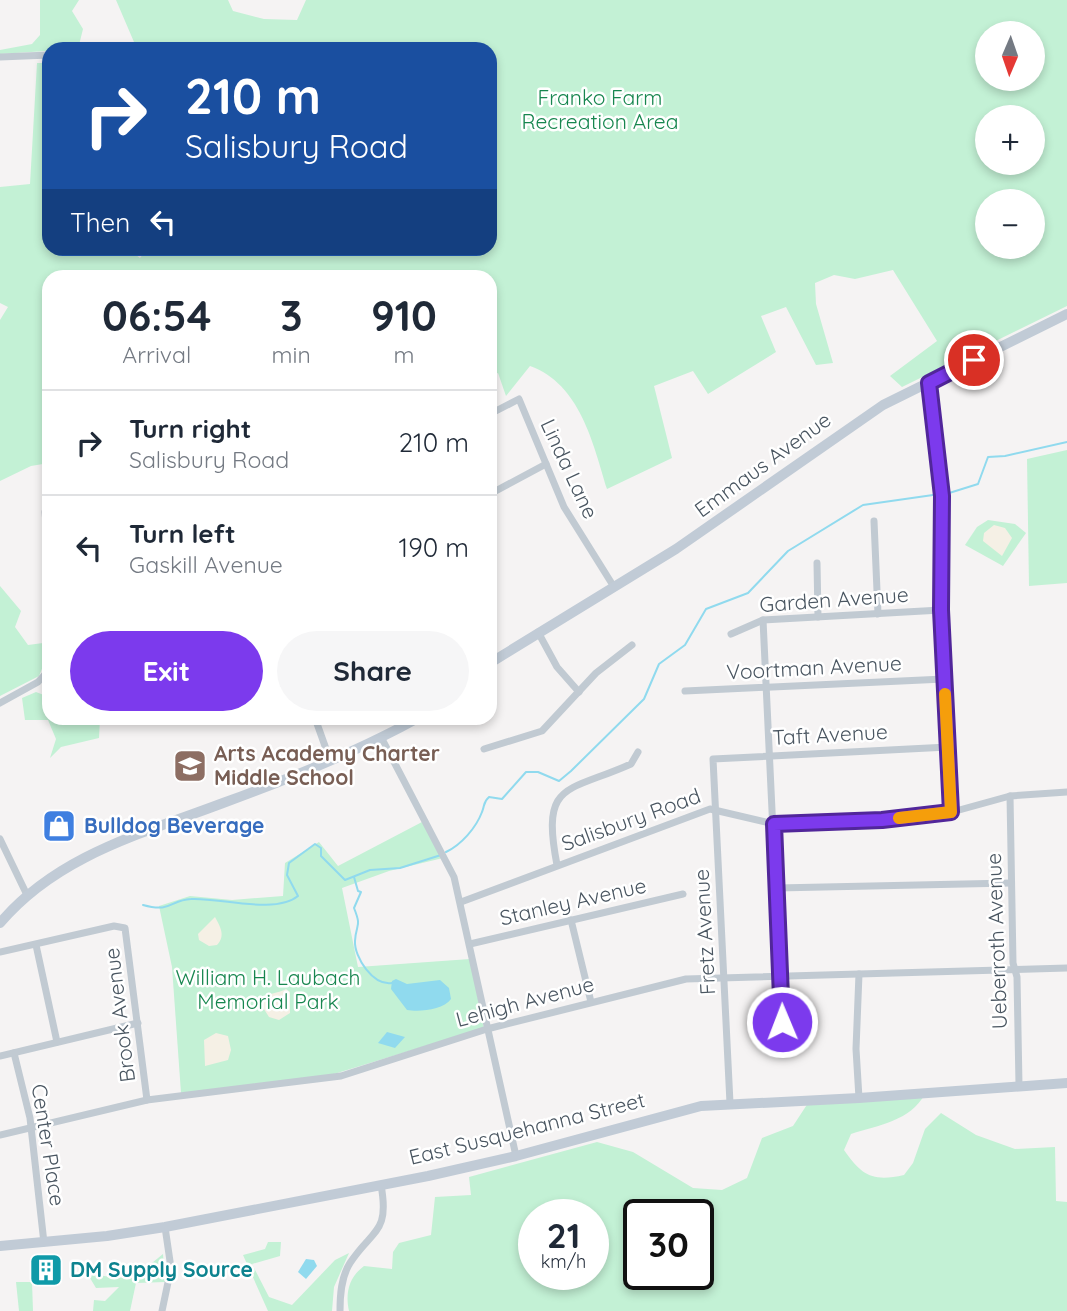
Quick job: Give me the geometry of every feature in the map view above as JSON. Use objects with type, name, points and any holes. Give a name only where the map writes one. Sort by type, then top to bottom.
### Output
[{"type":"main road","name":"Emmaus Avenue","points":[[497,658],[734,511],[856,422],[1067,314]]},
{"type":"main road","points":[[0,923],[26,895],[86,855],[330,760],[404,725]]},
{"type":"main road","name":"East Susquehanna Street","points":[[0,1246],[164,1227],[381,1185],[516,1156],[685,1108],[1067,1083]]},
{"type":"street","points":[[0,57],[42,55]]},
{"type":"street","points":[[929,383],[942,493],[941,610],[951,812]]},
{"type":"street","name":"Linda Lane","points":[[497,410],[519,399],[569,516],[614,587]]},
{"type":"street","points":[[497,490],[546,464]]},
{"type":"street","points":[[874,521],[878,614]]},
{"type":"street","points":[[817,563],[818,617]]},
{"type":"street","name":"Garden Avenue","points":[[732,634],[763,620],[941,610]]},
{"type":"street","points":[[763,620],[782,975],[782,1022]]},
{"type":"street","points":[[538,632],[557,667],[579,692]]},
{"type":"street","points":[[484,749],[538,734],[596,673],[632,645]]},
{"type":"street","points":[[0,703],[42,678]]},
{"type":"street","name":"Voortman Avenue","points":[[685,691],[944,678]]},
{"type":"street","points":[[318,725],[330,760]]},
{"type":"street","points":[[381,737],[444,854],[461,902],[516,1156]]},
{"type":"street","name":"Taft Avenue","points":[[713,759],[948,747]]},
{"type":"street","points":[[557,865],[550,825],[558,801],[575,786],[631,764],[638,752]]},
{"type":"street","name":"Fretz Avenue","points":[[713,759],[726,977],[730,1103]]},
{"type":"street","name":"Salisbury Road","points":[[461,902],[716,809],[774,824],[882,820],[951,812],[1010,796],[1067,792]]},
{"type":"street","name":"Ueberroth Avenue","points":[[1010,796],[1019,1085]]},
{"type":"street","points":[[0,839],[26,895]]},
{"type":"street","points":[[777,888],[1011,883]]},
{"type":"street","name":"Stanley Avenue","points":[[470,944],[683,894]]},
{"type":"street","points":[[571,920],[592,1002]]},
{"type":"street","name":"Brook Avenue","points":[[36,945],[114,926],[124,927],[127,931],[148,1100]]},
{"type":"street","points":[[0,953],[36,945],[57,1042]]},
{"type":"street","name":"Lehigh Avenue","points":[[0,1135],[148,1100],[333,1078],[487,1029],[686,979],[1067,968]]},
{"type":"street","points":[[859,974],[856,1049],[859,1098]]},
{"type":"street","points":[[0,1056],[138,1023]]},
{"type":"street","name":"Center Place","points":[[14,1053],[31,1127],[44,1243]]},
{"type":"street","points":[[340,1311],[347,1269],[376,1234],[382,1220],[384,1208],[381,1185]]},
{"type":"street","points":[[162,1311],[171,1268],[164,1227]]},
{"type":"green space","points":[[40,0],[79,0],[72,11],[83,29],[80,42],[42,42],[42,51],[0,54],[0,50],[32,44],[40,35]]},
{"type":"green space","name":"Franko Farm Recreation Area","points":[[116,0],[228,0],[233,11],[264,19],[297,20],[306,0],[1067,0],[1067,306],[902,387],[890,376],[937,341],[893,270],[855,279],[834,275],[815,283],[816,304],[833,363],[816,365],[786,307],[761,316],[776,352],[708,394],[693,371],[654,386],[672,458],[607,489],[582,417],[561,386],[530,366],[506,396],[497,373],[497,270],[42,270],[42,464],[31,466],[0,481],[0,320],[8,307],[0,303],[0,187],[30,184],[37,63],[42,63],[42,256],[497,256],[497,42],[134,42]]},
{"type":"green space","points":[[1067,450],[1067,583],[1029,586],[1027,459]]},
{"type":"green space","points":[[988,520],[1015,524],[1026,533],[1003,566],[965,545],[977,527]]},
{"type":"green space","points":[[0,586],[21,611],[15,627],[28,645],[42,643],[42,669],[39,676],[0,696]]},
{"type":"green space","points":[[36,692],[42,694],[42,720],[25,720],[22,698]]},
{"type":"green space","points":[[50,725],[100,725],[99,738],[61,747],[50,758],[56,739]]},
{"type":"green space","name":"William H. Laubach Memorial Park","points":[[422,822],[443,858],[389,871],[342,888],[358,967],[470,959],[484,1028],[321,1078],[181,1093],[172,967],[159,906],[190,896],[232,900],[283,896],[285,863],[319,842],[338,866]]},
{"type":"green space","points":[[925,1094],[919,1103],[902,1116],[883,1125],[851,1134],[844,1150],[863,1171],[884,1178],[904,1175],[913,1163],[925,1129],[941,1113],[976,1135],[1015,1149],[1055,1147],[1056,1201],[1067,1202],[1067,1311],[349,1311],[349,1286],[359,1270],[364,1266],[392,1269],[393,1252],[399,1243],[431,1235],[435,1197],[471,1195],[469,1177],[597,1142],[633,1152],[693,1188],[722,1190],[747,1178],[762,1138],[793,1126],[810,1100]]},
{"type":"green space","points":[[268,1242],[281,1242],[280,1256],[252,1264],[269,1297],[292,1305],[335,1260],[349,1253],[334,1287],[332,1311],[268,1311],[243,1255],[265,1249]]},
{"type":"green space","points":[[163,1254],[165,1282],[136,1283],[130,1311],[93,1311],[94,1300],[105,1301],[119,1287],[96,1288],[87,1273],[116,1278],[136,1276]]},
{"type":"green space","points":[[16,1282],[32,1282],[33,1311],[19,1311]]},
{"type":"sand","points":[[994,525],[1005,528],[1012,538],[1002,556],[983,541],[984,533]]},
{"type":"sand","points":[[215,917],[221,938],[217,945],[209,946],[199,940],[198,934]]},
{"type":"sand","points":[[286,989],[290,992],[290,1013],[279,1020],[269,1017],[262,1006],[263,1001],[271,994]]},
{"type":"sand","points":[[216,1033],[228,1036],[231,1050],[228,1060],[205,1066],[204,1040]]},
{"type":"water","points":[[396,979],[407,984],[440,980],[449,988],[451,999],[443,1006],[431,1009],[407,1010],[391,989],[392,981]]},
{"type":"water","points":[[387,1032],[405,1037],[395,1048],[378,1043]]},
{"type":"water","points":[[306,1259],[314,1260],[317,1266],[306,1279],[298,1272]]},
{"type":"waterway","points":[[946,494],[978,484],[988,457],[1005,456],[1067,442]]},
{"type":"waterway","points":[[446,852],[472,830],[487,799],[502,799],[526,772],[538,772],[559,781],[571,771],[644,699],[659,664],[685,645],[706,609],[748,593],[788,551],[863,505],[940,494]]},
{"type":"waterway","points":[[143,905],[160,908],[191,899],[261,905],[288,902],[298,896],[287,875],[289,863],[315,844],[321,848],[321,856],[345,880],[370,870],[400,868],[441,855]]},
{"type":"waterway","points":[[354,877],[358,891],[361,892],[354,908],[358,922],[355,941],[358,955],[366,969],[378,980],[392,983]]},
{"type":"slow traffic","points":[[899,818],[951,812],[945,694]]},
{"type":"place","name":"Arts Academy Charter Middle School","points":[[190,766]]},
{"type":"place","name":"Bulldog Beverage","points":[[59,826]]},
{"type":"place","name":"DM Supply Source","points":[[46,1270]]},
{"type":"route","points":[[782,1022],[774,824],[882,820],[951,812],[941,610],[942,496],[929,383],[974,360]]}]
